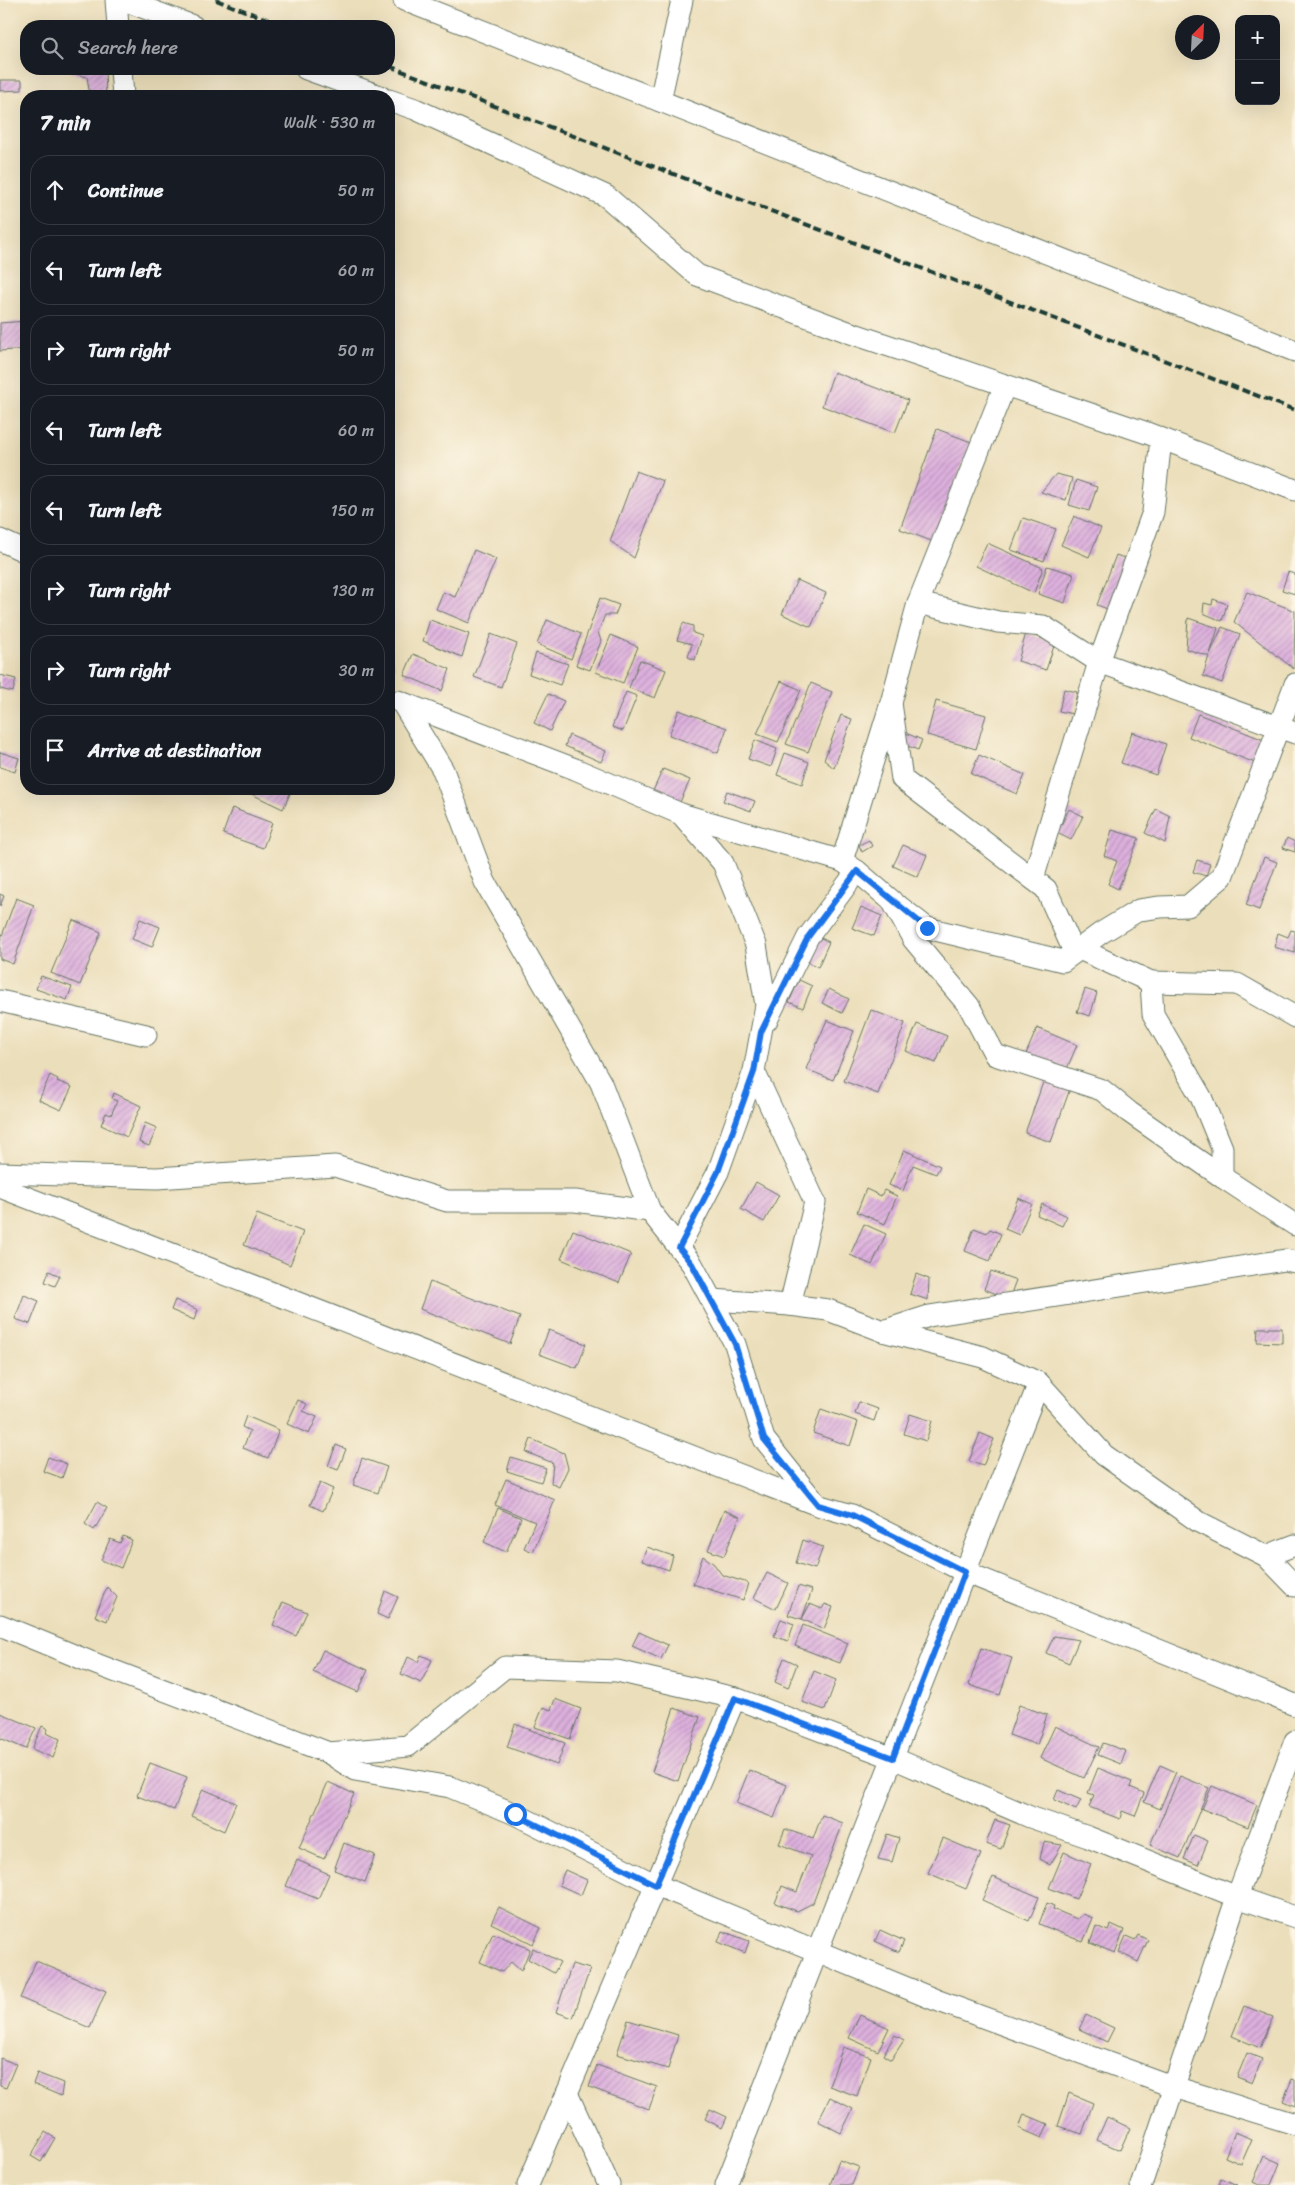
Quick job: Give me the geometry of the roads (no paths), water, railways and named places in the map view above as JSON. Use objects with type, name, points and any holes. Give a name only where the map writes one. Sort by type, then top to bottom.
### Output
[{"type":"street","points":[[116,0],[118,20]]},
{"type":"street","points":[[124,0],[177,20]]},
{"type":"street","points":[[404,0],[1295,351]]},
{"type":"street","points":[[660,101],[682,0]]},
{"type":"street","points":[[121,75],[123,90]]},
{"type":"street","points":[[322,75],[364,90]]},
{"type":"street","points":[[395,102],[606,196],[697,275],[848,332],[1161,439],[1295,490]]},
{"type":"street","points":[[761,1032],[808,937],[850,866],[918,603],[1006,385]]},
{"type":"street","points":[[1033,879],[1099,662],[1153,512],[1161,439]]},
{"type":"street","points":[[0,540],[20,549]]},
{"type":"street","points":[[918,603],[998,622],[1043,626],[1099,662],[1287,730]]},
{"type":"street","points":[[395,700],[575,769],[681,814],[850,866],[927,928],[977,942],[1063,961],[1140,910],[1188,906],[1222,877],[1287,730],[1295,684]]},
{"type":"street","points":[[395,700],[443,770],[485,882],[602,1083],[650,1211],[692,1264],[735,1344],[764,1439],[818,1505]]},
{"type":"street","points":[[891,703],[902,779],[1046,889],[1071,945],[1151,982],[1237,984],[1295,1017]]},
{"type":"street","points":[[679,1248],[718,1172],[758,1079],[761,1032],[766,1005],[756,945],[722,863],[681,814]]},
{"type":"street","points":[[892,901],[913,939],[969,1006],[995,1055],[1102,1090],[1128,1112],[1295,1225]]},
{"type":"street","points":[[1151,982],[1152,1014],[1201,1097],[1222,1148],[1222,1177]]},
{"type":"street","points":[[0,1002],[146,1034]]},
{"type":"street","points":[[758,1079],[815,1202],[790,1305]]},
{"type":"street","points":[[0,1173],[158,1178],[335,1166],[447,1200],[574,1201],[650,1211]]},
{"type":"street","points":[[0,1187],[818,1505],[852,1515],[965,1572],[1295,1705]]},
{"type":"street","points":[[883,1331],[929,1316],[1285,1260],[1295,1262]]},
{"type":"street","points":[[712,1300],[790,1305],[828,1310],[883,1331],[983,1357],[1039,1383],[1104,1455],[1199,1522],[1266,1556],[1295,1586]]},
{"type":"street","points":[[726,2185],[1039,1383]]},
{"type":"street","points":[[1266,1556],[1295,1545]]},
{"type":"street","points":[[0,1625],[88,1661],[329,1753],[355,1770],[450,1787],[515,1814],[656,1885],[936,2000],[1174,2087],[1295,2124]]},
{"type":"street","points":[[329,1753],[408,1746],[505,1667],[617,1671],[735,1698],[893,1758],[1030,1817],[1088,1837],[1237,1897],[1295,1917]]},
{"type":"street","points":[[528,2185],[735,1698]]},
{"type":"street","points":[[1141,2185],[1237,1897],[1295,1741]]},
{"type":"street","points":[[567,2093],[609,2185]]},
{"type":"railway","points":[[216,0],[269,20]]},
{"type":"railway","points":[[395,68],[1295,410]]}]
